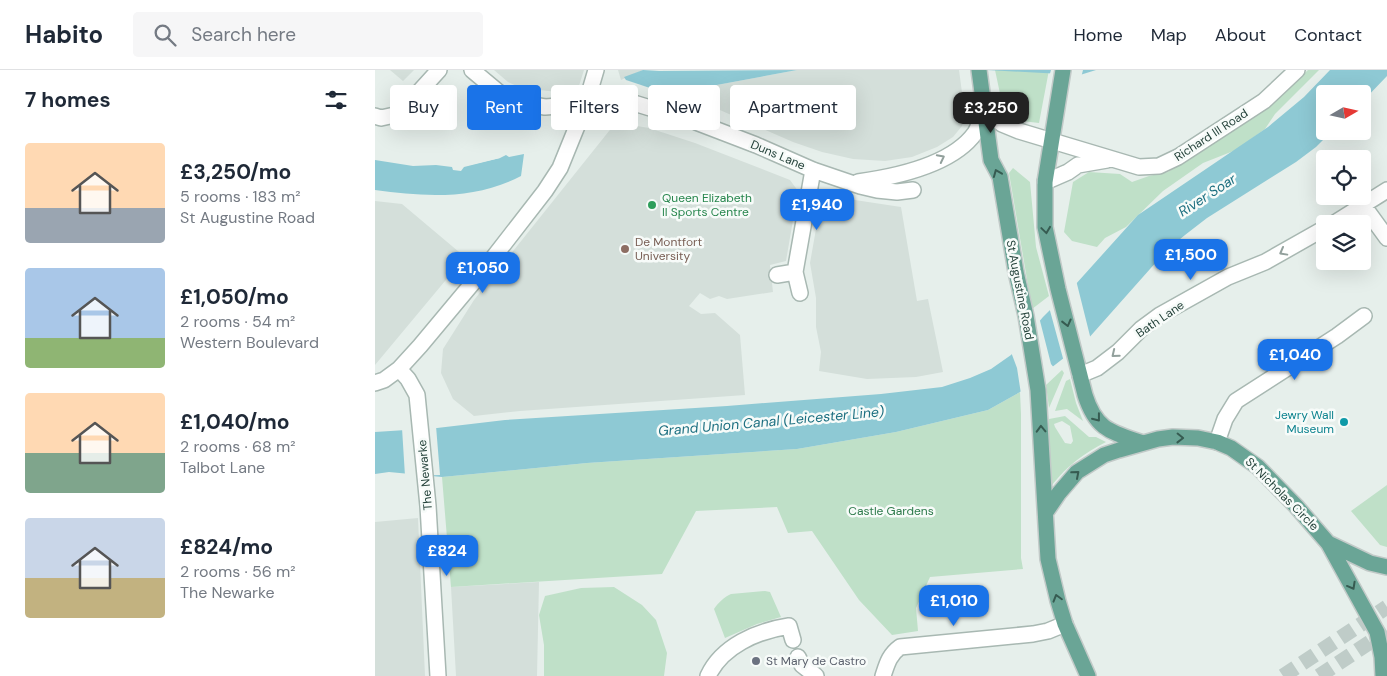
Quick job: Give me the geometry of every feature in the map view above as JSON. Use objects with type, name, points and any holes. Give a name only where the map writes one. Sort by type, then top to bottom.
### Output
[{"type":"main road","name":"St Augustine Road","points":[[979,70],[991,160],[1000,177],[1038,390],[1045,512]]},
{"type":"main road","points":[[1062,77],[1045,182],[1045,227],[1058,289],[1089,406],[1098,423],[1114,433],[1143,443]]},
{"type":"main road","name":"St Nicholas Circle","points":[[1045,512],[1067,482],[1090,463],[1104,455],[1143,443],[1173,437],[1198,438],[1217,442],[1244,456],[1258,468],[1302,512],[1328,543],[1382,636],[1378,645],[1382,657],[1383,676]]},
{"type":"main road","points":[[1045,512],[1048,559],[1054,586],[1065,624],[1088,676]]},
{"type":"main road","points":[[1328,543],[1370,563],[1387,567]]},
{"type":"main road","points":[[1383,676],[1387,673]]},
{"type":"street","points":[[375,116],[381,118],[399,114],[439,70]]},
{"type":"street","points":[[592,85],[596,70]]},
{"type":"street","name":"Richard III Road","points":[[983,101],[993,117],[1002,124],[1052,142],[1145,168],[1165,164],[1264,101],[1297,70]]},
{"type":"street","name":"Duns Lane","points":[[474,71],[509,101],[551,107]]},
{"type":"street","name":"Duns Lane","points":[[854,182],[881,179],[909,172],[945,157],[974,134],[979,125],[983,101]]},
{"type":"street","name":"Duns Lane","points":[[638,104],[696,122],[813,170],[877,190],[897,192],[913,190]]},
{"type":"street","points":[[375,383],[399,369],[486,267],[545,191],[560,168],[576,130]]},
{"type":"street","name":"Richard III Road","points":[[1045,182],[1068,172],[1077,165],[1113,160]]},
{"type":"street","points":[[800,293],[795,272],[813,170]]},
{"type":"street","points":[[1371,200],[1387,190]]},
{"type":"street","points":[[1347,215],[1363,205],[1387,238]]},
{"type":"street","name":"Bath Lane","points":[[1080,375],[1097,368],[1118,352],[1141,329],[1160,316],[1228,277],[1265,262],[1316,233]]},
{"type":"street","points":[[777,275],[795,272]]},
{"type":"street","points":[[1217,442],[1225,419],[1236,401],[1337,336],[1364,316]]},
{"type":"street","name":"The Newarke","points":[[399,369],[408,378],[417,395],[426,480],[438,676]]},
{"type":"street","points":[[883,676],[893,652],[900,647],[1033,634],[1048,631],[1065,624]]},
{"type":"street","points":[[708,676],[711,669],[727,652],[741,641],[776,628],[789,626],[793,640]]},
{"type":"street","points":[[798,657],[801,665],[815,676]]},
{"type":"shaded area","points":[[390,70],[414,70],[403,81]]},
{"type":"shaded area","points":[[494,70],[584,70],[579,85],[551,85],[551,91],[541,90],[541,85],[514,85]]},
{"type":"shaded area","points":[[618,70],[643,70],[621,80]]},
{"type":"shaded area","points":[[797,70],[959,70],[965,115],[962,126],[953,137],[937,147],[912,157],[885,161],[853,159],[822,152],[766,130],[856,130],[856,85],[730,85],[730,114],[720,110],[720,85],[716,85]]},
{"type":"shaded area","name":"De Montfort University","points":[[638,126],[648,128],[648,130],[655,130],[695,143],[790,180],[798,191],[786,261],[770,265],[773,292],[727,299],[719,296],[710,299],[700,293],[689,306],[701,314],[715,313],[740,335],[745,395],[474,416],[453,399],[441,373],[443,349],[474,300],[610,130],[638,130]]},
{"type":"shaded area","points":[[822,195],[901,207],[917,301],[928,299],[943,372],[916,377],[867,379],[819,371],[821,352],[816,327],[816,298],[810,263]]},
{"type":"shaded area","points":[[375,201],[402,204],[465,257],[375,365]]},
{"type":"shaded area","points":[[418,518],[425,676],[375,676],[375,522]]},
{"type":"shaded area","points":[[539,582],[537,676],[456,676],[451,587]]},
{"type":"green space","points":[[995,70],[1049,70],[1039,123],[1015,120],[1002,103]]},
{"type":"green space","points":[[1308,70],[1319,70],[1275,114],[1265,129],[1236,150],[1203,163],[1163,191],[1126,227],[1105,238],[1097,247],[1072,241],[1064,232],[1073,182],[1089,172],[1120,174],[1132,182],[1168,172],[1266,109]]},
{"type":"green space","points":[[1013,168],[1030,182],[1036,247],[1049,296],[1032,309],[1009,173]]},
{"type":"green space","points":[[1062,370],[1064,373],[1049,408],[1046,385]]},
{"type":"green space","points":[[1070,379],[1083,421],[1067,409],[1055,411],[1066,381]]},
{"type":"green space","name":"Castle Gardens","points":[[1020,392],[1021,558],[1023,569],[930,577],[916,608],[918,631],[892,635],[859,600],[812,531],[788,533],[777,507],[696,511],[662,574],[451,587],[442,477],[587,463],[797,449],[896,432],[988,410]]},
{"type":"green space","points":[[1065,416],[1089,437],[1096,437],[1106,442],[1076,460],[1052,485],[1049,484],[1049,419]],"holes":[[[1062,421],[1070,426],[1073,441],[1071,444],[1065,443],[1054,424]]]},
{"type":"green space","points":[[1387,485],[1387,547],[1380,545],[1351,511]]},
{"type":"green space","points":[[614,587],[642,605],[656,620],[667,653],[664,676],[544,676],[544,645],[539,615],[545,596],[581,588]]},
{"type":"green space","points":[[770,592],[781,617],[757,624],[725,638],[714,609],[717,605],[731,594]]},
{"type":"water","points":[[643,70],[797,70],[716,85],[648,85],[648,87],[626,80],[624,77]]},
{"type":"water","points":[[987,70],[1096,70],[1080,75]]},
{"type":"water","points":[[1330,70],[1387,70],[1387,76],[1371,93],[1371,85],[1316,85],[1316,140],[1323,140],[1316,147],[1296,162],[1207,218],[1185,235],[1168,249],[1087,340],[1020,392],[988,410],[896,432],[797,449],[587,463],[442,477],[389,472],[375,474],[375,432],[437,428],[505,420],[881,394],[942,387],[970,378],[991,369],[1011,355],[1043,317],[1075,285],[1138,215],[1268,127],[1304,97]]},
{"type":"water","points":[[524,154],[521,176],[486,189],[449,195],[375,190],[375,160],[413,166],[436,165],[452,167],[453,170],[461,171],[464,167],[506,155],[509,157]]},
{"type":"pier","points":[[1051,70],[1083,70],[1081,78],[1049,77]]},
{"type":"pier","points":[[500,155],[500,158],[465,166],[463,164]]},
{"type":"pier","points":[[1076,280],[1091,340],[1064,362],[1049,307]]},
{"type":"pier","points":[[1039,317],[1051,364],[1055,369],[1021,394],[1017,368],[1011,352]]},
{"type":"pier","points":[[436,426],[440,475],[405,476],[402,428]]},
{"type":"tunnel","points":[[1283,676],[1387,607]]},
{"type":"tunnel","points":[[1319,676],[1387,631]]},
{"type":"place","name":"Queen Elizabeth II Sports Centre","points":[[652,205]]},
{"type":"place","name":"De Montfort University","points":[[625,249]]},
{"type":"place","name":"Jewry Wall Museum","points":[[1344,422]]},
{"type":"place","name":"St Mary de Castro","points":[[756,661]]},
{"type":"water label","name":"River Soar","points":[[1207,195]]},
{"type":"water label","name":"Grand Union Canal (Leicester Line)","points":[[771,421]]}]
